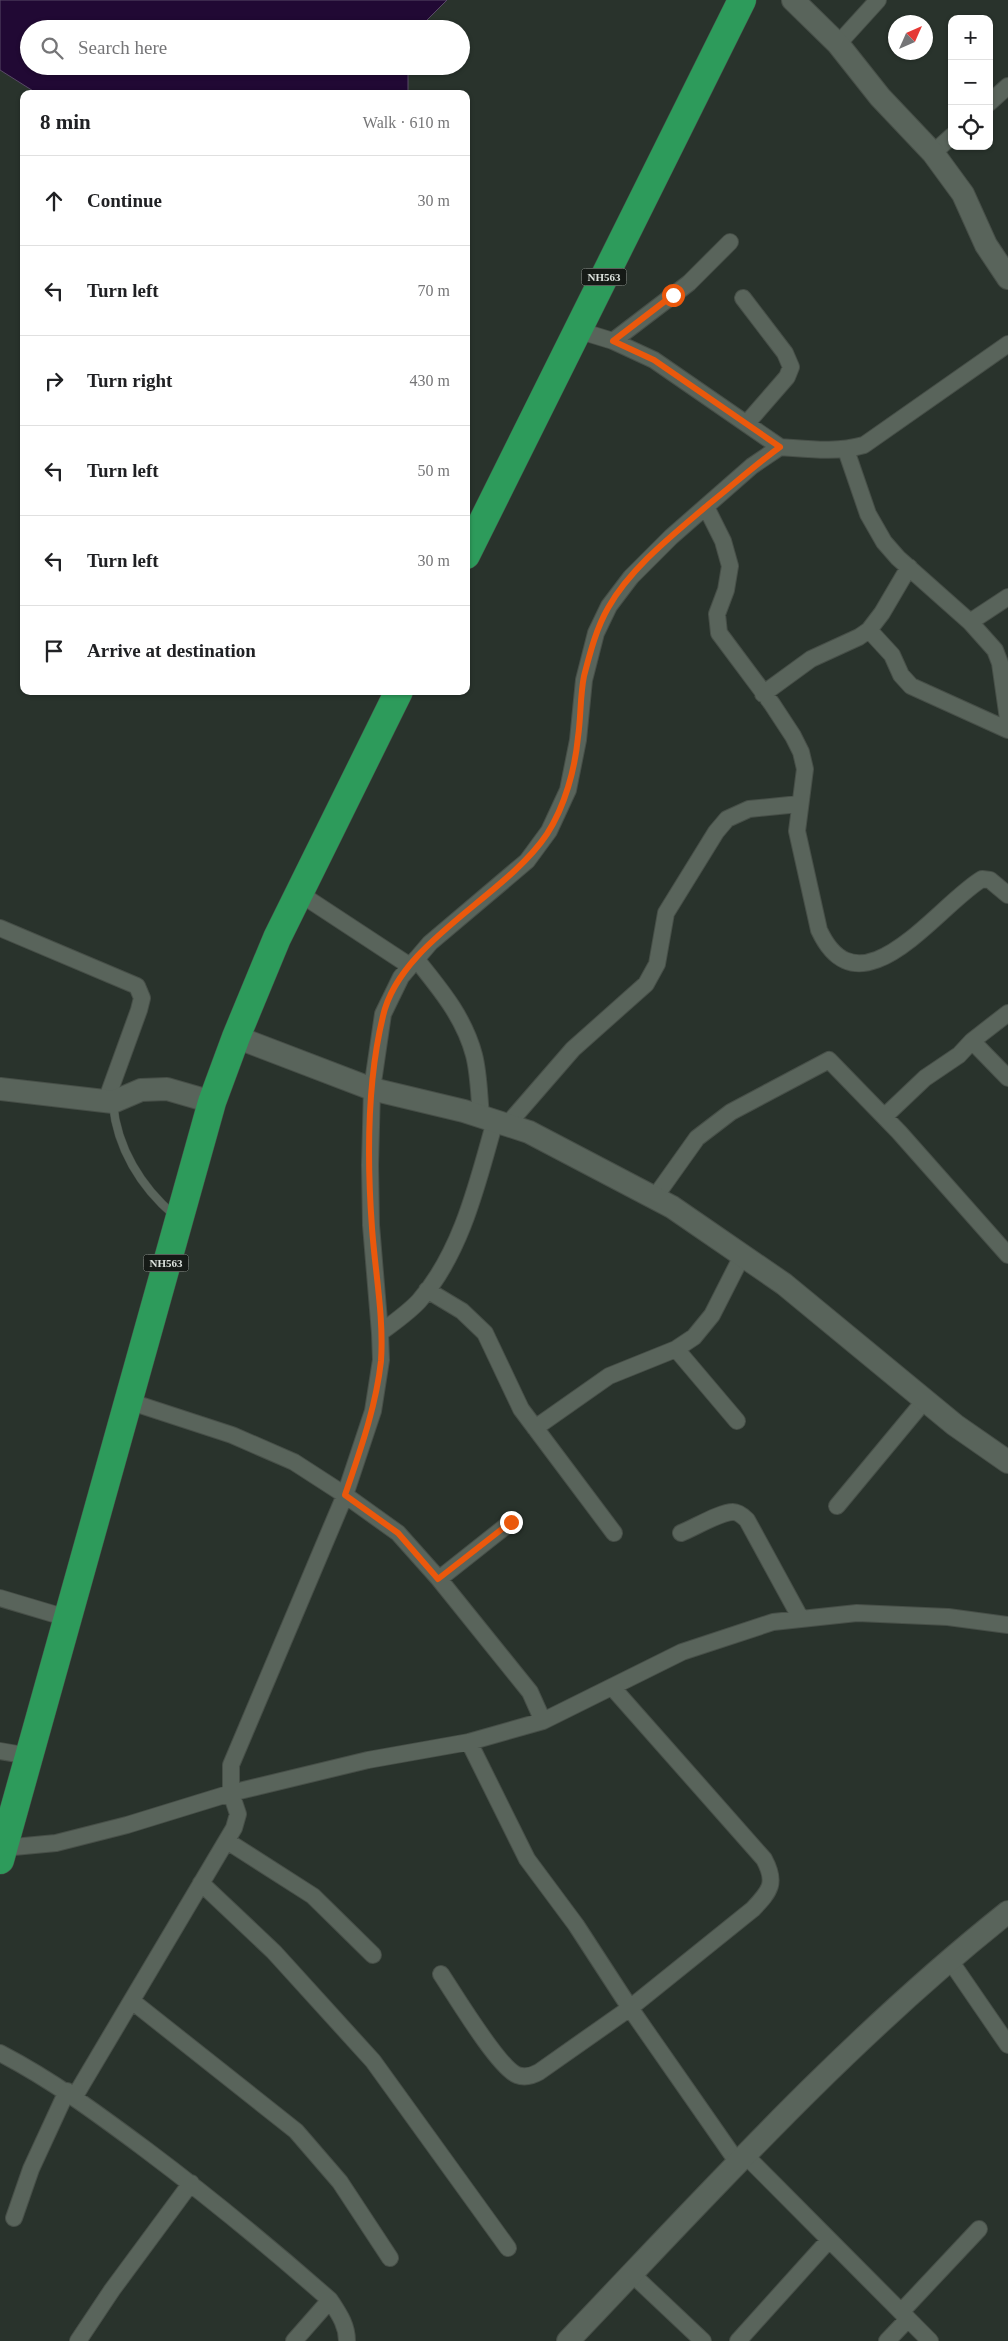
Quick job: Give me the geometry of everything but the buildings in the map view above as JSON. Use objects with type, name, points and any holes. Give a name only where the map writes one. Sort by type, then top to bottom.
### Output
[{"type":"highway","name":"NH563","points":[[470,547],[742,0]]},
{"type":"highway","name":"NH563","points":[[2,1854],[212,1102],[236,1037],[277,938],[397,695]]},
{"type":"street","points":[[793,0],[838,44],[880,97],[933,153],[963,194],[986,245],[1008,278]]},
{"type":"street","points":[[838,44],[878,0]]},
{"type":"street","points":[[993,99],[1008,86]]},
{"type":"street","points":[[933,153],[948,140]]},
{"type":"street","points":[[613,341],[689,283],[730,242]]},
{"type":"street","points":[[743,298],[785,353],[791,367],[787,377],[747,423]]},
{"type":"street","points":[[577,330],[613,341],[654,360],[780,447],[846,450],[864,446],[886,432],[1008,344]]},
{"type":"street","points":[[14,2218],[32,2170],[71,2094],[132,2000],[234,1828],[238,1814],[231,1793],[231,1765],[345,1495],[372,1411],[381,1360],[371,1215],[372,1088],[383,1014],[401,977],[430,943],[527,861],[549,831],[568,790],[578,740],[584,680],[596,633],[609,606],[631,577],[671,537],[752,466],[780,447]]},
{"type":"street","points":[[846,450],[868,514],[884,542],[908,567],[970,622],[990,644],[1000,664],[1008,719]]},
{"type":"street","points":[[706,507],[723,541],[730,566],[726,590],[717,614],[719,633],[793,736],[801,752],[805,769],[797,831],[819,930],[826,943],[842,959],[851,963],[878,960],[896,952],[982,879],[990,880],[1008,894]]},
{"type":"street","points":[[763,694],[811,659],[859,637],[869,630],[882,614],[908,567]]},
{"type":"street","points":[[970,622],[1008,597]]},
{"type":"street","points":[[869,630],[888,650],[901,675],[911,686],[1008,730]]},
{"type":"street","points":[[380,1333],[418,1302],[427,1290],[466,1221],[494,1121],[646,984],[658,964],[666,913],[716,832],[728,819],[749,809],[799,804]]},
{"type":"street","points":[[299,894],[413,962],[446,996],[464,1025],[494,1121]]},
{"type":"street","points":[[0,928],[137,986],[142,998],[109,1101]]},
{"type":"street","points":[[884,1116],[925,1078],[959,1055],[972,1041],[1008,1013]]},
{"type":"street","points":[[236,1037],[372,1088],[529,1132],[655,1197],[743,1254],[784,1284],[955,1425],[1008,1462]]},
{"type":"street","points":[[972,1041],[1008,1078]]},
{"type":"street","points":[[655,1197],[697,1138],[731,1112],[829,1060],[884,1116],[1008,1255]]},
{"type":"street","points":[[0,1089],[109,1101],[142,1090],[167,1089],[212,1102]]},
{"type":"street","points":[[535,1428],[609,1376],[676,1349],[694,1337],[703,1328],[743,1254]]},
{"type":"street","points":[[427,1290],[462,1311],[485,1333],[511,1392],[535,1428],[614,1532]]},
{"type":"street","points":[[676,1349],[737,1421]]},
{"type":"street","points":[[837,1506],[925,1400]]},
{"type":"street","points":[[128,1401],[232,1435],[294,1462],[345,1495],[398,1533],[530,1692],[544,1721]]},
{"type":"street","points":[[681,1533],[726,1514],[734,1512],[741,1515],[746,1520],[801,1619]]},
{"type":"street","points":[[438,1579],[511,1522]]},
{"type":"street","points":[[0,1598],[67,1618]]},
{"type":"street","points":[[2,1854],[128,1825],[231,1793],[368,1760],[469,1742],[544,1721],[682,1652],[773,1622],[857,1612],[948,1617],[1008,1625]]},
{"type":"street","points":[[441,1974],[503,2065],[519,2076],[529,2077],[539,2072],[630,2008],[753,1909],[766,1895],[771,1883],[771,1872],[764,1859],[612,1687]]},
{"type":"street","points":[[469,1742],[527,1859],[576,1925],[630,2008],[741,2159],[829,2240],[930,2341]]},
{"type":"street","points":[[0,1750],[29,1756]]},
{"type":"street","points":[[227,1840],[313,1896],[373,1955]]},
{"type":"street","points":[[201,1883],[274,1952],[373,2061],[508,2248]]},
{"type":"street","points":[[568,2341],[741,2159],[875,2026],[949,1960],[1008,1912]]},
{"type":"street","points":[[949,1960],[1008,2045]]},
{"type":"street","points":[[132,2000],[296,2131],[340,2182],[390,2258]]},
{"type":"street","points":[[0,2053],[71,2094],[191,2184],[330,2300],[342,2319],[347,2332],[347,2341]]},
{"type":"street","points":[[78,2341],[112,2290],[191,2184]]},
{"type":"street","points":[[887,2341],[905,2316],[979,2229]]},
{"type":"street","points":[[738,2341],[829,2240]]},
{"type":"street","points":[[632,2274],[703,2341]]},
{"type":"street","points":[[294,2341],[330,2300]]},
{"type":"lane","points":[[109,1101],[122,1145],[142,1181],[158,1202],[178,1219]]},
{"type":"shaded area","points":[[0,0],[447,0],[427,20],[20,20],[20,75],[408,75],[408,90],[32,90],[0,70]]},
{"type":"route","points":[[511,1522],[438,1579],[398,1533],[345,1495],[372,1411],[381,1360],[371,1225],[372,1088],[383,1014],[401,977],[430,943],[527,861],[549,831],[568,790],[578,740],[584,680],[596,633],[609,606],[631,577],[671,537],[718,498],[752,466],[780,447],[654,360],[613,341],[673,295]]}]
